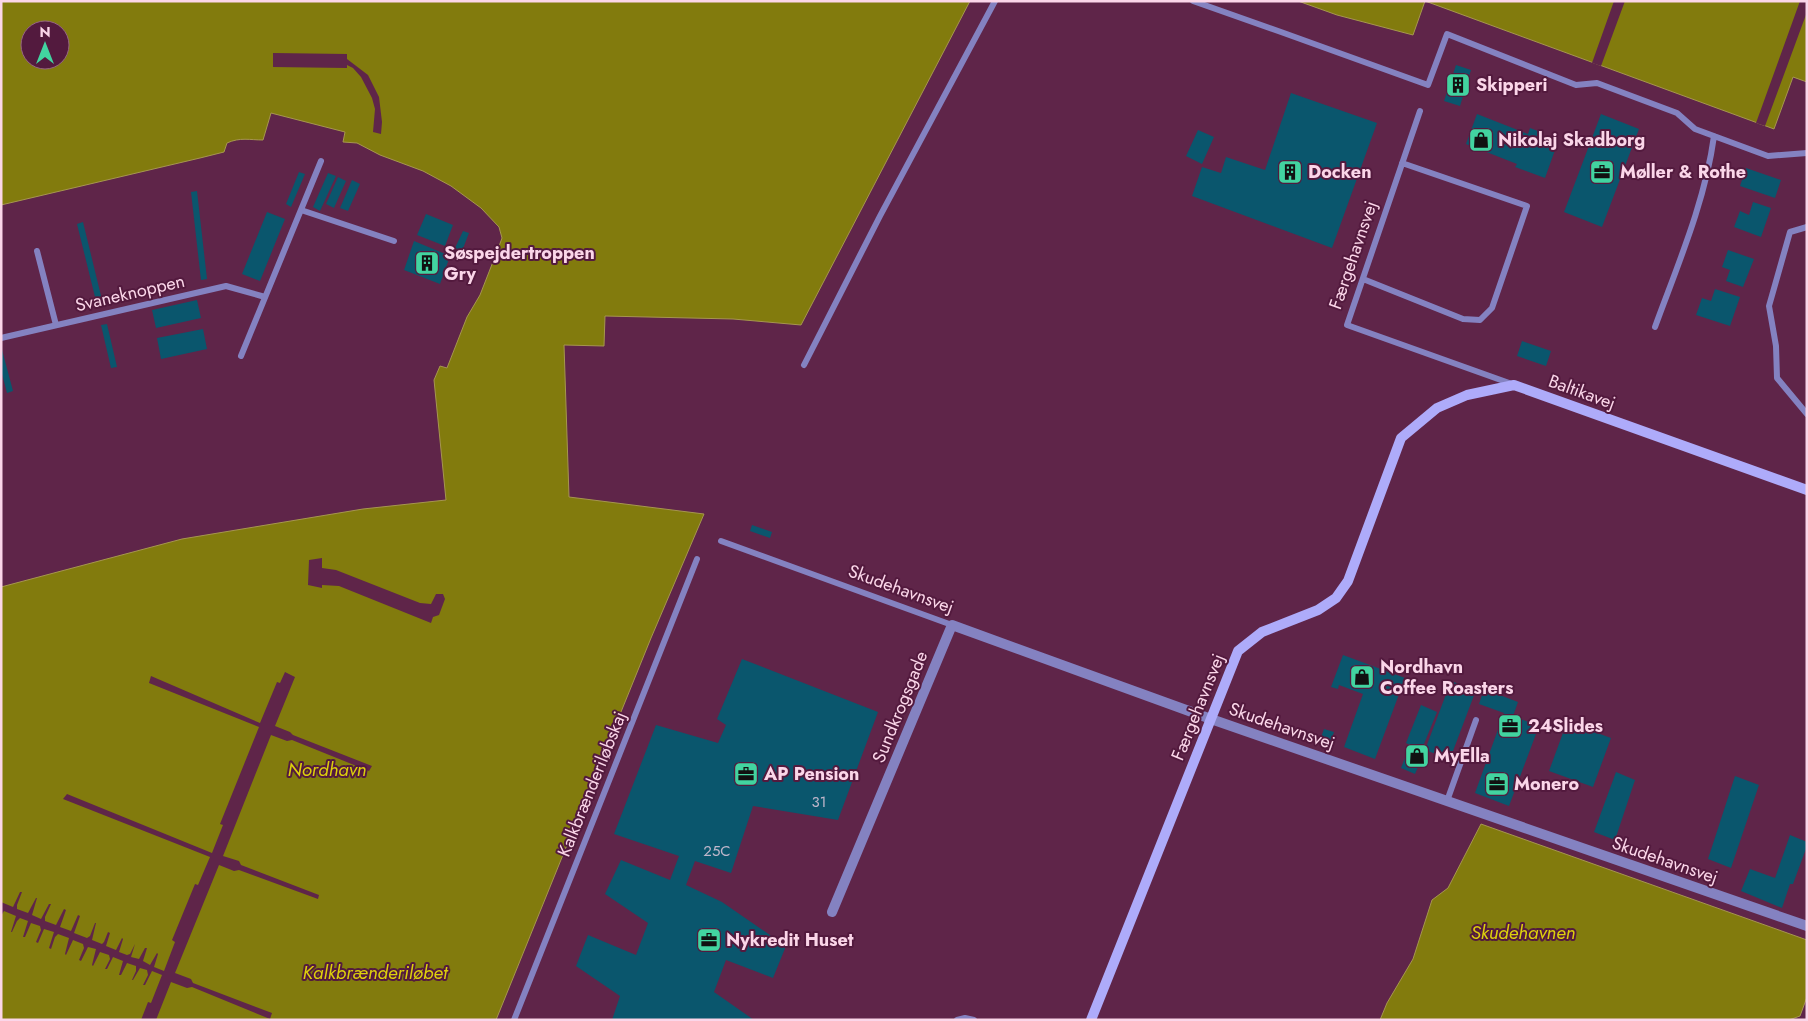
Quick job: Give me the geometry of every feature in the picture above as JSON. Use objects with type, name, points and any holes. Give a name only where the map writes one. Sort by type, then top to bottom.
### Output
[{"type":"street","name":"Baltikavej","points":[[1514,385],[1807,490]]},
{"type":"street","name":"Færgehavnsvej","points":[[1091,1020],[1238,652],[1262,632],[1318,610],[1336,598],[1348,581],[1401,438],[1437,408],[1468,395],[1514,385]]},
{"type":"street","name":"Skudehavnsvej","points":[[952,625],[1211,719],[1807,926]]},
{"type":"street","name":"Sundkrogsgade","points":[[832,912],[952,625]]},
{"type":"lane","points":[[804,365],[880,216],[995,1]]},
{"type":"lane","points":[[1192,1],[1428,85],[1447,34],[1576,85],[1598,83],[1677,113],[1694,129],[1768,156],[1807,152]]},
{"type":"lane","name":"Færgehavnsvej","points":[[1347,325],[1420,111]]},
{"type":"lane","points":[[1655,326],[1702,194],[1710,165],[1714,136]]},
{"type":"lane","points":[[241,356],[321,160]]},
{"type":"lane","points":[[1362,279],[1463,320],[1480,320],[1492,308],[1527,206],[1402,163]]},
{"type":"lane","points":[[301,210],[394,241]]},
{"type":"lane","points":[[1807,227],[1790,232],[1769,306],[1776,346],[1777,378],[1807,414]]},
{"type":"lane","points":[[37,251],[56,325]]},
{"type":"lane","name":"Svaneknoppen","points":[[1,338],[226,286],[265,297]]},
{"type":"lane","name":"Baltikavej","points":[[1347,325],[1514,385]]},
{"type":"lane","name":"Skudehavnsvej","points":[[721,541],[952,625]]},
{"type":"lane","name":"Kalkbrænderiløbskaj","points":[[514,1020],[698,558]]},
{"type":"lane","points":[[1447,801],[1476,720]]},
{"type":"lane","points":[[956,1020],[965,1018],[974,1020]]},
{"type":"water","points":[[1,1],[970,1],[801,325],[733,319],[605,316],[604,346],[564,345],[569,497],[704,514],[651,638],[496,1020],[1,1020],[1,587],[182,539],[363,509],[446,500],[434,380],[440,366],[447,368],[467,317],[480,295],[502,238],[499,227],[481,208],[451,186],[423,171],[380,155],[357,143],[343,142],[345,132],[271,113],[263,140],[236,140],[227,143],[224,152],[1,205]]},
{"type":"water","points":[[1298,1],[1425,1],[1413,35],[1337,15]]},
{"type":"water","points":[[1425,1],[1807,1],[1807,82],[1793,77],[1774,129]]},
{"type":"water","name":"Skudehavnen","points":[[1481,824],[1807,940],[1807,997],[1800,1016],[1789,1020],[1380,1020],[1387,1003],[1413,959],[1432,900],[1448,888]]},
{"type":"pier","points":[[1614,1],[1625,1],[1601,66],[1592,63]]},
{"type":"pier","points":[[1800,1],[1807,1],[1807,12],[1765,126],[1756,123]]},
{"type":"pier","points":[[273,53],[347,54],[347,59],[368,75],[379,97],[382,122],[381,134],[373,132],[375,109],[372,98],[361,77],[353,68],[347,65],[347,68],[273,67]]},
{"type":"pier","points":[[322,558],[322,568],[336,570],[420,603],[431,604],[436,594],[443,594],[445,599],[439,615],[433,617],[431,623],[339,586],[322,585],[322,588],[308,585],[309,560]]},
{"type":"pier","points":[[285,672],[295,677],[275,726],[372,766],[369,771],[292,740],[287,741],[271,735],[223,856],[239,861],[241,865],[319,895],[318,899],[239,870],[234,871],[219,865],[175,973],[191,979],[193,983],[272,1013],[270,1019],[192,987],[187,988],[171,982],[156,1020],[141,1020],[148,1002],[151,1003],[162,975],[152,971],[145,985],[143,985],[148,975],[147,970],[140,968],[132,980],[136,966],[127,963],[121,975],[119,975],[123,961],[113,957],[107,969],[105,969],[110,959],[109,955],[100,952],[93,966],[96,949],[88,947],[81,961],[79,960],[84,948],[83,944],[73,940],[66,955],[69,938],[58,934],[51,949],[49,948],[54,932],[44,929],[38,943],[36,942],[41,930],[40,926],[31,923],[25,937],[23,937],[28,921],[20,918],[11,932],[16,916],[4,911],[1,916],[1,902],[13,907],[20,892],[22,892],[17,909],[28,913],[37,898],[32,915],[41,919],[49,904],[51,904],[45,921],[56,925],[64,909],[66,910],[60,927],[71,931],[78,915],[80,916],[74,933],[87,938],[90,936],[96,923],[92,940],[102,944],[108,932],[110,933],[106,946],[116,950],[122,938],[119,952],[127,955],[130,954],[135,944],[131,957],[139,959],[145,948],[147,948],[143,961],[150,965],[157,953],[154,967],[164,971],[175,942],[172,940],[195,884],[198,885],[210,857],[63,799],[67,794],[212,853],[223,825],[220,824],[259,727],[149,683],[151,676],[260,723],[277,682],[280,683]]},
{"type":"building","name":"Skipperi","points":[[1456,65],[1471,70],[1460,106],[1444,101]]},
{"type":"building","name":"Docken","points":[[1291,93],[1377,123],[1332,248],[1192,196],[1202,167],[1221,173],[1226,157],[1265,170]]},
{"type":"building","points":[[1477,114],[1528,134],[1530,128],[1543,133],[1539,144],[1555,150],[1545,178],[1515,167],[1517,164],[1466,144]]},
{"type":"building","points":[[1601,114],[1639,129],[1602,227],[1564,212]]},
{"type":"building","points":[[1198,130],[1214,137],[1202,164],[1186,156]]},
{"type":"building","points":[[1746,168],[1781,180],[1775,198],[1740,186]]},
{"type":"building","points":[[299,172],[305,174],[291,207],[286,204]]},
{"type":"building","points":[[328,173],[336,176],[320,211],[313,207]]},
{"type":"building","points":[[338,177],[346,181],[334,208],[326,204]]},
{"type":"building","points":[[352,180],[360,184],[348,211],[340,208]]},
{"type":"building","points":[[197,191],[207,279],[201,280],[191,192]]},
{"type":"building","points":[[1753,202],[1771,208],[1761,237],[1734,227],[1740,211],[1749,215]]},
{"type":"building","points":[[267,212],[285,219],[260,281],[242,274]]},
{"type":"building","points":[[426,214],[453,225],[445,246],[417,235]]},
{"type":"building","points":[[83,222],[103,304],[97,305],[77,224]]},
{"type":"building","points":[[463,231],[469,233],[462,251],[455,248]]},
{"type":"building","name":"Søspejdertroppen Gry","points":[[414,241],[450,256],[440,284],[404,270]]},
{"type":"building","points":[[1728,250],[1754,259],[1743,287],[1726,281],[1730,270],[1722,267]]},
{"type":"building","points":[[1715,289],[1740,297],[1730,326],[1696,315],[1702,298],[1711,301]]},
{"type":"building","points":[[197,300],[201,318],[156,328],[152,310]]},
{"type":"building","points":[[107,324],[117,367],[111,368],[101,325]]},
{"type":"building","points":[[203,329],[207,349],[161,359],[157,338]]},
{"type":"building","points":[[1522,341],[1551,351],[1546,366],[1517,356]]},
{"type":"building","points":[[1,346],[13,391],[7,393],[1,370]]},
{"type":"building","points":[[752,525],[772,532],[770,538],[750,531]]},
{"type":"building","points":[[1343,655],[1405,678],[1375,759],[1344,747],[1363,694],[1339,685],[1338,689],[1331,687]]},
{"type":"building","name":"AP Pension","points":[[742,659],[878,712],[838,820],[753,806],[731,873],[695,861],[686,885],[722,902],[786,946],[773,978],[726,960],[714,992],[754,1020],[612,1020],[620,996],[576,966],[588,935],[636,955],[648,923],[605,894],[621,860],[670,880],[679,856],[614,834],[656,725],[718,743],[726,725],[717,719]]},
{"type":"building","points":[[1451,681],[1476,690],[1450,759],[1425,750]]},
{"type":"building","points":[[1484,689],[1518,702],[1513,716],[1539,726],[1509,806],[1475,793],[1504,713],[1479,704]]},
{"type":"building","points":[[1421,705],[1437,712],[1422,749],[1425,750],[1415,774],[1401,768],[1410,745],[1406,743]]},
{"type":"building","points":[[1567,722],[1611,738],[1593,787],[1549,771]]},
{"type":"building","points":[[1324,729],[1334,732],[1330,743],[1320,740]]},
{"type":"building","points":[[1616,772],[1635,780],[1615,840],[1594,832]]},
{"type":"building","points":[[1735,776],[1759,785],[1731,868],[1708,859]]},
{"type":"building","points":[[1790,835],[1807,842],[1807,846],[1793,884],[1790,884],[1782,908],[1741,891],[1750,869],[1775,878]]},
{"type":"place","name":"Skipperi","points":[[1458,85]]},
{"type":"place","name":"Nikolaj Skadborg","points":[[1481,140]]},
{"type":"place","name":"Docken","points":[[1290,172]]},
{"type":"place","name":"Møller & Rothe","points":[[1602,172]]},
{"type":"place","name":"Søspejdertroppen Gry","points":[[427,263]]},
{"type":"place","name":"Nordhavn Coffee Roasters","points":[[1362,677]]},
{"type":"place","name":"24Slides","points":[[1510,726]]},
{"type":"place","name":"MyElla","points":[[1417,756]]},
{"type":"place","name":"AP Pension","points":[[746,774]]},
{"type":"place","name":"Monero","points":[[1497,784]]},
{"type":"place","name":"Nykredit Huset","points":[[709,940]]},
{"type":"water label","name":"Nordhavn","points":[[327,769]]},
{"type":"water label","name":"Kalkbrænderiløbet","points":[[375,972]]}]
